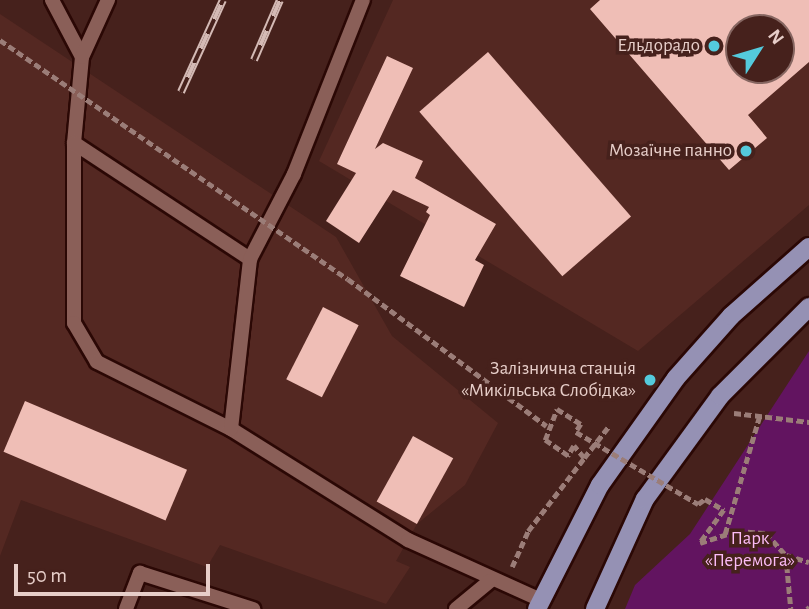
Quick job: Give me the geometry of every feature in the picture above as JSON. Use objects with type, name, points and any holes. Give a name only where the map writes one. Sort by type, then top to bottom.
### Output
[{"type":"main road","points":[[539,605],[600,485],[676,378],[731,317],[809,247]]},
{"type":"main road","points":[[595,609],[645,499],[720,396],[809,307]]},
{"type":"lane","points":[[52,0],[82,57]]},
{"type":"lane","points":[[108,0],[82,57],[74,143],[74,323],[97,362],[232,429],[408,540],[539,605]]},
{"type":"lane","points":[[232,429],[250,259],[294,174],[363,0]]},
{"type":"lane","points":[[74,143],[250,259]]},
{"type":"lane","points":[[126,609],[140,573],[253,609]]},
{"type":"lane","points":[[456,609],[497,583]]},
{"type":"path","points":[[0,40],[348,279],[419,335],[547,426]]},
{"type":"path","points":[[584,458],[573,446],[568,456],[545,440],[547,426],[558,409],[581,424],[576,432],[698,504],[705,499],[724,510],[700,542],[725,535],[766,533],[786,555],[809,562]]},
{"type":"path","points":[[730,412],[759,418],[809,422]]},
{"type":"path","points":[[725,535],[759,418]]},
{"type":"path","points":[[497,583],[528,531],[609,426]]},
{"type":"path","points":[[786,555],[791,609]]},
{"type":"shaded area","points":[[393,0],[809,0],[809,205],[638,351],[319,161]]},
{"type":"shaded area","points":[[0,14],[336,237],[392,336],[498,423],[465,485],[417,524],[396,561],[410,567],[386,604],[220,545],[207,567],[21,500],[0,556]]},
{"type":"green space","name":"Парк «Перемога»","points":[[809,351],[809,609],[625,609],[635,585],[690,534]]},
{"type":"building","points":[[600,0],[809,0],[809,62],[795,74],[795,14],[725,14],[725,84],[784,84],[748,115],[767,138],[729,170],[590,9]]},
{"type":"building","points":[[488,52],[631,217],[562,276],[419,112]]},
{"type":"building","points":[[387,56],[413,68],[375,149],[383,143],[423,161],[415,178],[496,224],[475,260],[484,265],[464,307],[400,276],[430,215],[426,212],[429,207],[393,190],[359,243],[326,221],[356,173],[337,164]]},
{"type":"building","points":[[323,307],[359,325],[322,397],[286,379]]},
{"type":"building","points":[[25,401],[187,470],[166,520],[4,452]]},
{"type":"building","points":[[413,436],[453,458],[417,524],[377,502]]},
{"type":"railway","points":[[181,92],[223,0]]},
{"type":"railway","points":[[254,60],[280,0]]},
{"type":"place","name":"Ельдорадо","points":[[714,46]]},
{"type":"place","name":"Мозаїчне панно","points":[[746,151]]},
{"type":"place","name":"Залізнична станція «Микільська Слобідка»","points":[[650,380]]}]
